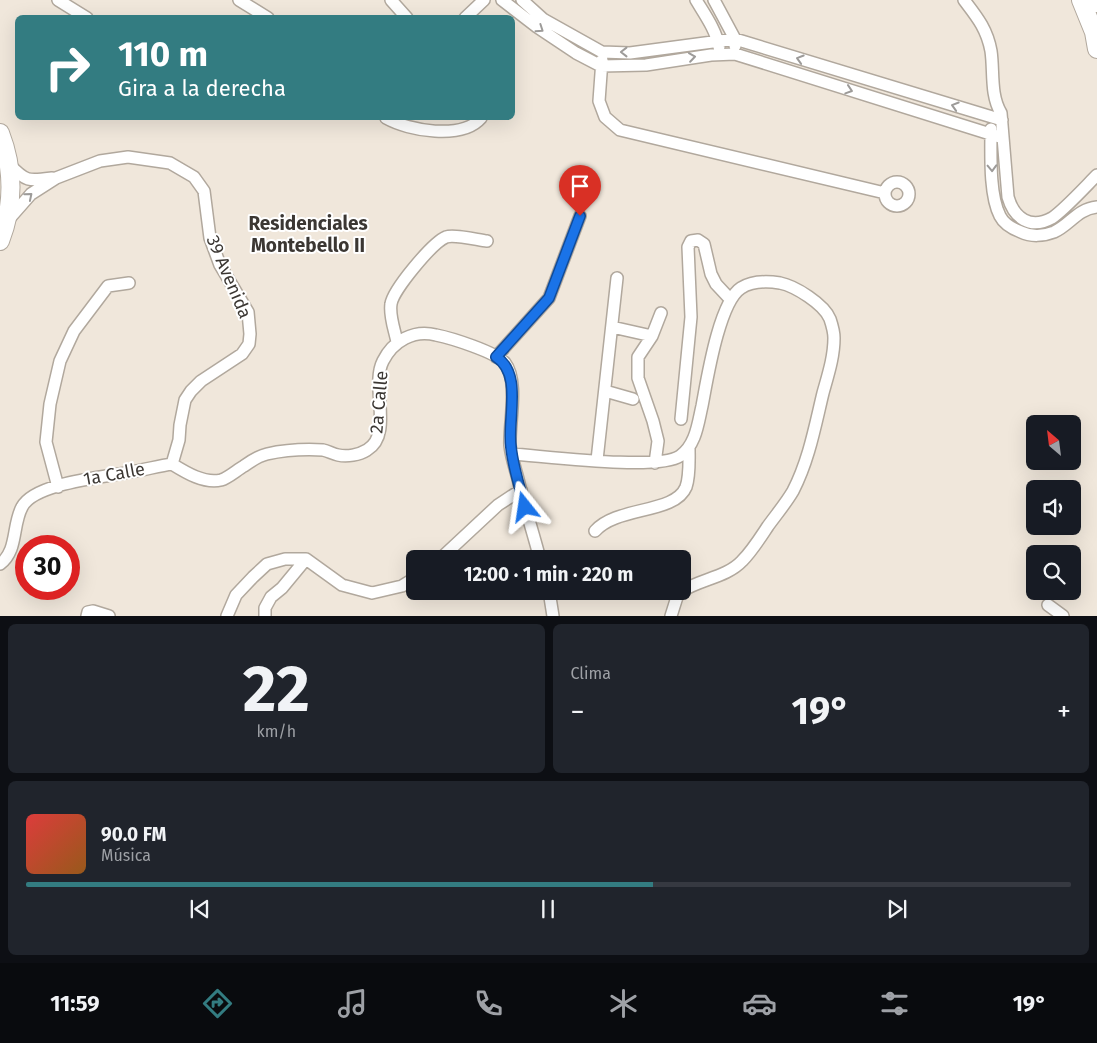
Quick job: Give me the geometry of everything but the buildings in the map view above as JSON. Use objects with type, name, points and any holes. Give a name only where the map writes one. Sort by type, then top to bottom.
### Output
[{"type":"highway","points":[[1082,0],[1094,32],[1097,49]]},
{"type":"highway","points":[[0,133],[10,165],[11,193],[8,220],[0,241]]},
{"type":"street","points":[[58,0],[82,15]]},
{"type":"street","points":[[239,0],[263,15]]},
{"type":"street","points":[[391,0],[404,15]]},
{"type":"street","points":[[468,15],[484,0]]},
{"type":"street","points":[[502,0],[537,28],[601,66],[646,65],[720,54],[735,54],[1003,138]]},
{"type":"street","points":[[522,0],[543,19],[602,52],[630,53],[734,39],[996,119]]},
{"type":"street","points":[[696,0],[709,20],[718,40],[720,54]]},
{"type":"street","points":[[714,0],[734,39],[735,54]]},
{"type":"street","points":[[964,0],[982,22],[991,49],[996,104],[1001,113],[996,119],[991,135],[993,196],[1000,217],[1010,228],[1025,234],[1041,236],[1056,231],[1076,215],[1094,208],[1086,186]]},
{"type":"street","points":[[602,52],[599,101],[605,117],[620,130],[885,193]]},
{"type":"street","points":[[996,119],[1003,138],[1008,197],[1012,209],[1018,217],[1033,223],[1052,218],[1097,174]]},
{"type":"street","points":[[391,120],[402,125],[434,131],[465,129],[476,124],[479,120]]},
{"type":"street","name":"39 Avenida","points":[[8,220],[31,194],[56,178],[100,162],[128,157],[170,163],[194,176],[204,191],[210,238],[220,265],[248,312],[250,334],[249,344],[242,354],[202,380],[191,391],[186,400],[180,425],[179,440],[172,464]]},
{"type":"street","name":"39 Avenida","points":[[10,165],[22,178],[33,180],[56,178]]},
{"type":"street","points":[[496,357],[549,298],[580,216]]},
{"type":"street","points":[[1052,218],[1056,231]]},
{"type":"street","points":[[487,241],[447,236],[434,244],[402,282],[396,292],[391,304],[392,318],[397,342],[416,334],[433,334],[464,342],[504,362],[509,370],[512,381],[510,445],[520,490],[537,550]]},
{"type":"street","points":[[681,419],[691,317],[688,247],[691,241],[698,240],[704,244],[711,274],[716,284],[730,299]]},
{"type":"street","points":[[597,460],[617,278]]},
{"type":"street","points":[[58,487],[46,442],[50,404],[60,361],[74,331],[108,286],[129,283]]},
{"type":"street","points":[[595,531],[602,523],[616,517],[660,506],[681,495],[686,486],[689,448],[698,428],[718,333],[730,299],[740,288],[752,283],[782,284],[799,291],[816,302],[829,317],[834,337],[832,359],[811,444],[802,471],[792,492],[744,560],[737,567],[691,587]]},
{"type":"street","points":[[655,462],[658,440],[638,378],[638,357],[652,336],[661,313]]},
{"type":"street","points":[[612,327],[652,336]]},
{"type":"street","name":"2a Calle","points":[[172,464],[190,474],[206,479],[222,480],[260,456],[276,452],[325,450],[338,455],[349,456],[367,450],[378,438],[380,423],[378,376],[382,361],[397,342]]},
{"type":"street","points":[[605,391],[632,399]]},
{"type":"street","points":[[512,454],[655,462],[679,457],[689,448]]},
{"type":"street","name":"1a Calle","points":[[0,564],[12,548],[22,507],[33,495],[73,481],[172,464]]},
{"type":"street","points":[[450,550],[498,505],[520,490]]},
{"type":"street","points":[[228,616],[236,595],[267,564],[285,559],[306,559],[342,585],[372,594],[406,584]]},
{"type":"street","points":[[264,616],[265,608],[271,597],[282,588],[306,559]]},
{"type":"street","points":[[550,600],[553,616]]},
{"type":"street","points":[[671,616],[675,600]]},
{"type":"street","points":[[1048,605],[1063,616]]},
{"type":"street","points":[[87,616],[88,612],[93,611],[109,616]]},
{"type":"district","name":"Residenciales Montebello II","points":[[308,234]]},
{"type":"route","points":[[525,507],[510,445],[512,381],[509,370],[504,362],[496,357],[549,298],[580,216]]}]
